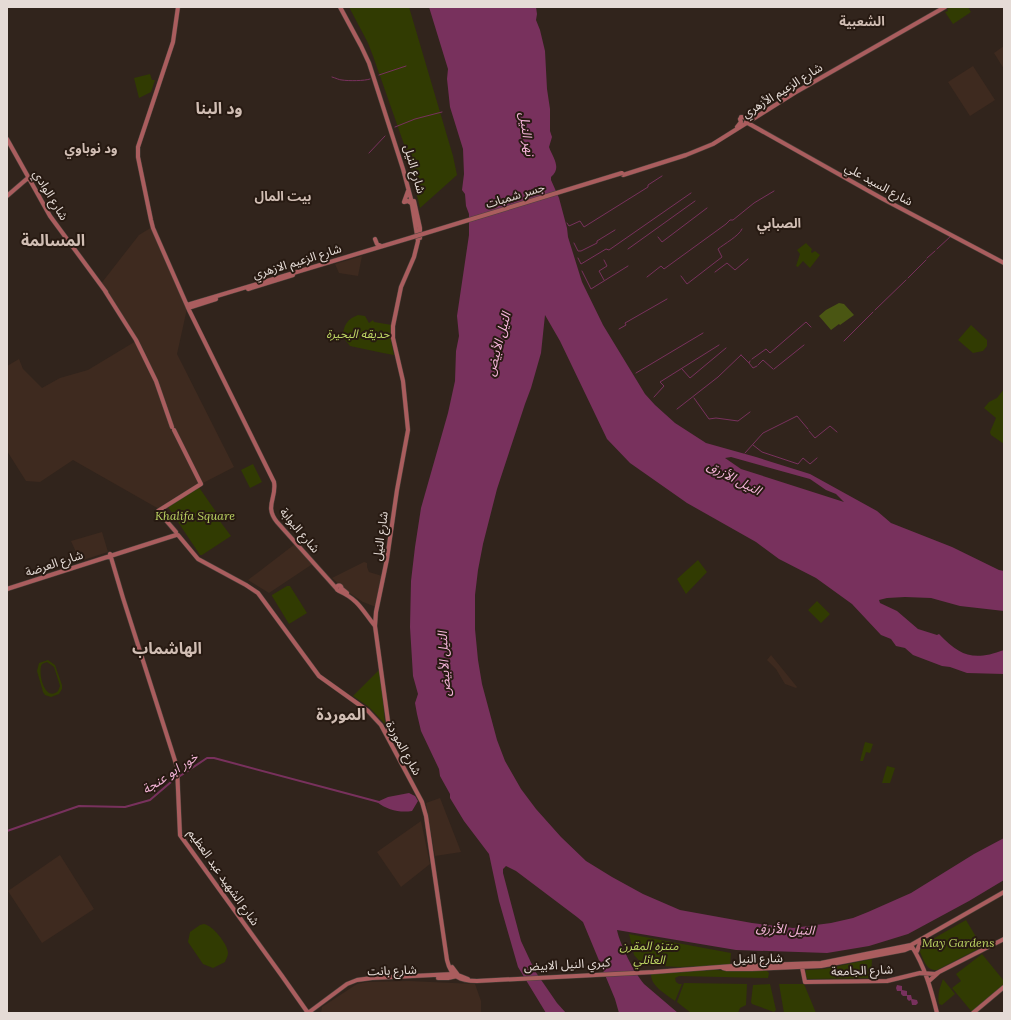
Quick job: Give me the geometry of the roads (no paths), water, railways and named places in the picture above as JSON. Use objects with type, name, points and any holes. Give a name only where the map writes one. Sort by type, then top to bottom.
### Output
[{"type":"main road","points":[[179,7],[174,42],[139,150],[152,220],[159,240],[188,306],[241,412]]},
{"type":"main road","name":"شارع النيل","points":[[341,7],[367,58],[400,159],[412,203],[417,231],[417,247],[401,287],[393,326],[394,342],[402,381],[408,430],[375,625],[388,721],[387,732]]},
{"type":"main road","name":"شارع النيل","points":[[341,7],[371,62],[402,158],[420,228],[418,254],[404,287],[395,325],[394,342]]},
{"type":"main road","name":"شارع الزعيم الأزهري","points":[[622,174],[700,148],[717,140],[737,127],[749,122],[784,97],[941,7]]},
{"type":"main road","name":"شارع الزعيم الأزهري","points":[[622,174],[686,155],[707,147],[796,92],[945,7]]},
{"type":"main road","points":[[737,127],[741,122],[741,118],[749,122]]},
{"type":"main road","name":"شارع السيد علي","points":[[749,122],[1004,262]]},
{"type":"main road","name":"شارع الوادي","points":[[7,138],[52,218],[106,292],[136,340],[165,400],[174,431],[197,476],[195,487],[160,510]]},
{"type":"main road","name":"جسر شمبات","points":[[414,238],[622,174]]},
{"type":"main road","points":[[7,196],[28,177]]},
{"type":"main road","name":"شارع الزعيم الازهري","points":[[188,306],[381,246],[414,238]]},
{"type":"main road","name":"شارع الزعيم الازهري","points":[[188,306],[220,294],[269,279],[414,238]]},
{"type":"main road","points":[[375,239],[377,244],[381,246]]},
{"type":"main road","name":"شارع البوابة","points":[[241,412],[279,488],[272,506],[275,517],[339,588]]},
{"type":"main road","name":"شارع البوابة","points":[[241,412],[274,482],[275,490],[271,506],[272,514],[275,519],[339,588],[360,605],[375,625]]},
{"type":"main road","name":"شارع الموردة","points":[[160,510],[197,558],[246,582],[262,594],[324,679],[370,710],[383,724],[423,802],[428,815],[449,960],[456,974]]},
{"type":"main road","name":"شارع العرضة","points":[[7,588],[177,534]]},
{"type":"main road","name":"شارع الشهيد عبد العظيم","points":[[109,556],[152,692],[178,767],[178,833],[255,939],[305,1012]]},
{"type":"main road","name":"شارع الموردة","points":[[423,802],[446,960],[449,968],[456,974]]},
{"type":"main road","name":"شارع النيل","points":[[723,967],[821,963],[905,950],[1004,892]]},
{"type":"main road","name":"شارع النيل","points":[[988,902],[1004,895]]},
{"type":"main road","name":"شارع النيل","points":[[723,967],[727,969],[747,970],[829,965],[912,946],[920,943],[928,937]]},
{"type":"main road","name":"شارع الجامعة","points":[[802,967],[806,981],[887,981],[918,974],[928,976],[939,972],[1004,939]]},
{"type":"main road","points":[[917,953],[920,943]]},
{"type":"main road","points":[[912,946],[917,953],[933,988],[937,1013]]},
{"type":"main road","points":[[905,950],[917,953]]},
{"type":"main road","name":"كبري النيل الابيض","points":[[456,974],[465,981],[654,972],[723,967]]},
{"type":"main road","points":[[924,967],[932,972],[939,972]]},
{"type":"main road","points":[[918,974],[924,967]]},
{"type":"main road","points":[[448,975],[449,968]]},
{"type":"main road","name":"شارع بانت","points":[[305,1012],[347,984],[357,980],[456,974]]},
{"type":"main road","name":"شارع بانت","points":[[313,1012],[348,986],[357,982],[372,980],[448,978],[456,974]]},
{"type":"main road","points":[[973,1013],[1004,987]]},
{"type":"water","points":[[429,7],[536,7],[536,20],[545,51],[547,89],[550,109],[550,131],[552,137],[549,147],[556,163],[556,170],[551,177],[551,180],[559,198],[568,237],[582,282],[603,325],[645,394],[655,405],[675,423],[706,443],[810,474],[877,511],[891,523],[952,547],[1004,571],[1004,611],[960,606],[931,598],[905,597],[879,600],[880,603],[897,611],[918,629],[937,635],[939,634],[954,648],[968,655],[984,655],[1004,650],[1004,674],[967,673],[942,666],[913,655],[905,648],[896,646],[891,639],[881,635],[852,604],[816,578],[779,559],[756,542],[687,503],[630,463],[607,439],[560,341],[545,315],[541,353],[531,388],[497,489],[483,544],[475,595],[475,629],[482,684],[497,740],[505,761],[521,789],[536,809],[561,837],[586,861],[643,894],[680,910],[752,923],[793,928],[831,923],[853,918],[911,893],[974,854],[1004,838],[1004,880],[908,934],[869,946],[827,953],[736,950],[617,930],[624,951],[640,979],[678,1013],[619,1013],[615,999],[583,922],[516,871],[506,866],[503,869],[503,873],[521,941],[535,971],[557,1003],[566,1013],[546,1013],[518,967],[499,901],[489,854],[464,821],[450,798],[450,794],[440,776],[439,769],[421,731],[415,703],[418,694],[413,676],[410,627],[411,581],[421,508],[448,413],[455,381],[456,351],[459,336],[457,316],[469,235],[469,214],[466,206],[465,194],[462,190],[464,174],[463,149],[450,107],[447,79],[448,69]],"holes":[[[731,457],[810,479],[826,490],[836,494],[844,502],[741,469],[725,458]]]},
{"type":"water","points":[[409,793],[415,796],[418,801],[412,811],[403,812],[394,810],[377,802],[388,797]]},
{"type":"water","points":[[897,985],[902,986],[902,990],[907,991],[907,995],[911,995],[912,999],[917,1000],[918,1003],[916,1005],[912,1005],[911,1000],[909,1001],[907,999],[907,996],[903,996],[901,991],[897,991]]},
{"type":"waterway","points":[[379,75],[406,66]]},
{"type":"waterway","points":[[332,77],[348,81],[370,79]]},
{"type":"waterway","points":[[395,127],[415,119],[442,112]]},
{"type":"waterway","points":[[369,153],[385,136]]},
{"type":"waterway","points":[[567,223],[569,226],[580,221],[584,227],[648,187],[648,185],[662,176]]},
{"type":"waterway","points":[[647,277],[661,266],[664,269],[730,220],[733,220],[754,203],[774,191]]},
{"type":"waterway","points":[[578,258],[581,264],[606,249],[609,250],[691,193]]},
{"type":"waterway","points":[[628,249],[695,201]]},
{"type":"waterway","points":[[658,237],[662,242],[707,208]]},
{"type":"waterway","points":[[681,276],[687,284],[722,257],[718,249],[735,237],[742,229]]},
{"type":"waterway","points":[[574,243],[578,251],[581,251],[597,243],[597,241],[615,230]]},
{"type":"waterway","points":[[937,249],[951,236]]},
{"type":"waterway","points":[[927,258],[935,251]]},
{"type":"waterway","points":[[715,272],[727,263],[735,270],[748,259]]},
{"type":"waterway","points":[[604,260],[607,266],[599,271],[604,280]]},
{"type":"waterway","points":[[908,278],[926,260]]},
{"type":"waterway","points":[[582,271],[591,289],[628,266]]},
{"type":"waterway","points":[[875,310],[906,280]]},
{"type":"waterway","points":[[619,329],[626,325],[625,323],[667,299]]},
{"type":"waterway","points":[[844,341],[873,312]]},
{"type":"waterway","points":[[752,359],[766,349],[770,353],[806,322],[811,327]]},
{"type":"waterway","points":[[636,373],[703,333]]},
{"type":"waterway","points":[[654,397],[664,386],[660,382],[719,345]]},
{"type":"waterway","points":[[774,369],[804,345]]},
{"type":"waterway","points":[[682,369],[690,378],[726,348]]},
{"type":"waterway","points":[[741,355],[749,363],[750,361]]},
{"type":"waterway","points":[[677,409],[718,377],[741,355]]},
{"type":"waterway","points":[[758,365],[763,360],[773,369]]},
{"type":"waterway","points":[[749,363],[753,368],[757,366]]},
{"type":"waterway","points":[[694,398],[709,419],[716,418],[738,421],[750,412]]},
{"type":"waterway","points":[[745,453],[763,433],[797,416],[808,429]]},
{"type":"waterway","points":[[809,431],[815,438],[830,426],[837,432]]},
{"type":"waterway","points":[[753,445],[762,452],[798,464],[803,458],[810,464],[817,458]]},
{"type":"waterway","name":"خور ابو عنجة","points":[[7,831],[79,806],[125,807],[150,800],[171,782],[207,758],[214,758],[379,802]]},
{"type":"district","name":"الشعبية","points":[[862,21]]},
{"type":"district","name":"ود البنا","points":[[219,108]]},
{"type":"district","name":"ود نوباوي","points":[[91,148]]},
{"type":"district","name":"بيت المال","points":[[283,196]]},
{"type":"district","name":"الصبابي","points":[[779,223]]},
{"type":"district","name":"المسالمة","points":[[53,240]]},
{"type":"district","name":"الهاشماب","points":[[167,648]]},
{"type":"district","name":"الموردة","points":[[341,714]]},
{"type":"water label","name":"نهر النيل","points":[[527,134]]},
{"type":"water label","name":"النيل الأبيض","points":[[498,344]]},
{"type":"water label","name":"النيل الأزرق","points":[[734,478]]},
{"type":"water label","name":"النيل الأبيض","points":[[444,664]]},
{"type":"water label","name":"النيل الأزرق","points":[[785,929]]},
{"type":"park label","name":"حديقه البحيرة","points":[[358,333]]},
{"type":"park label","name":"Khalifa Square","points":[[195,515]]},
{"type":"park label","name":"May Gardens","points":[[958,942]]},
{"type":"park label","name":"منتزه المقرن العائلي","points":[[649,952]]}]
